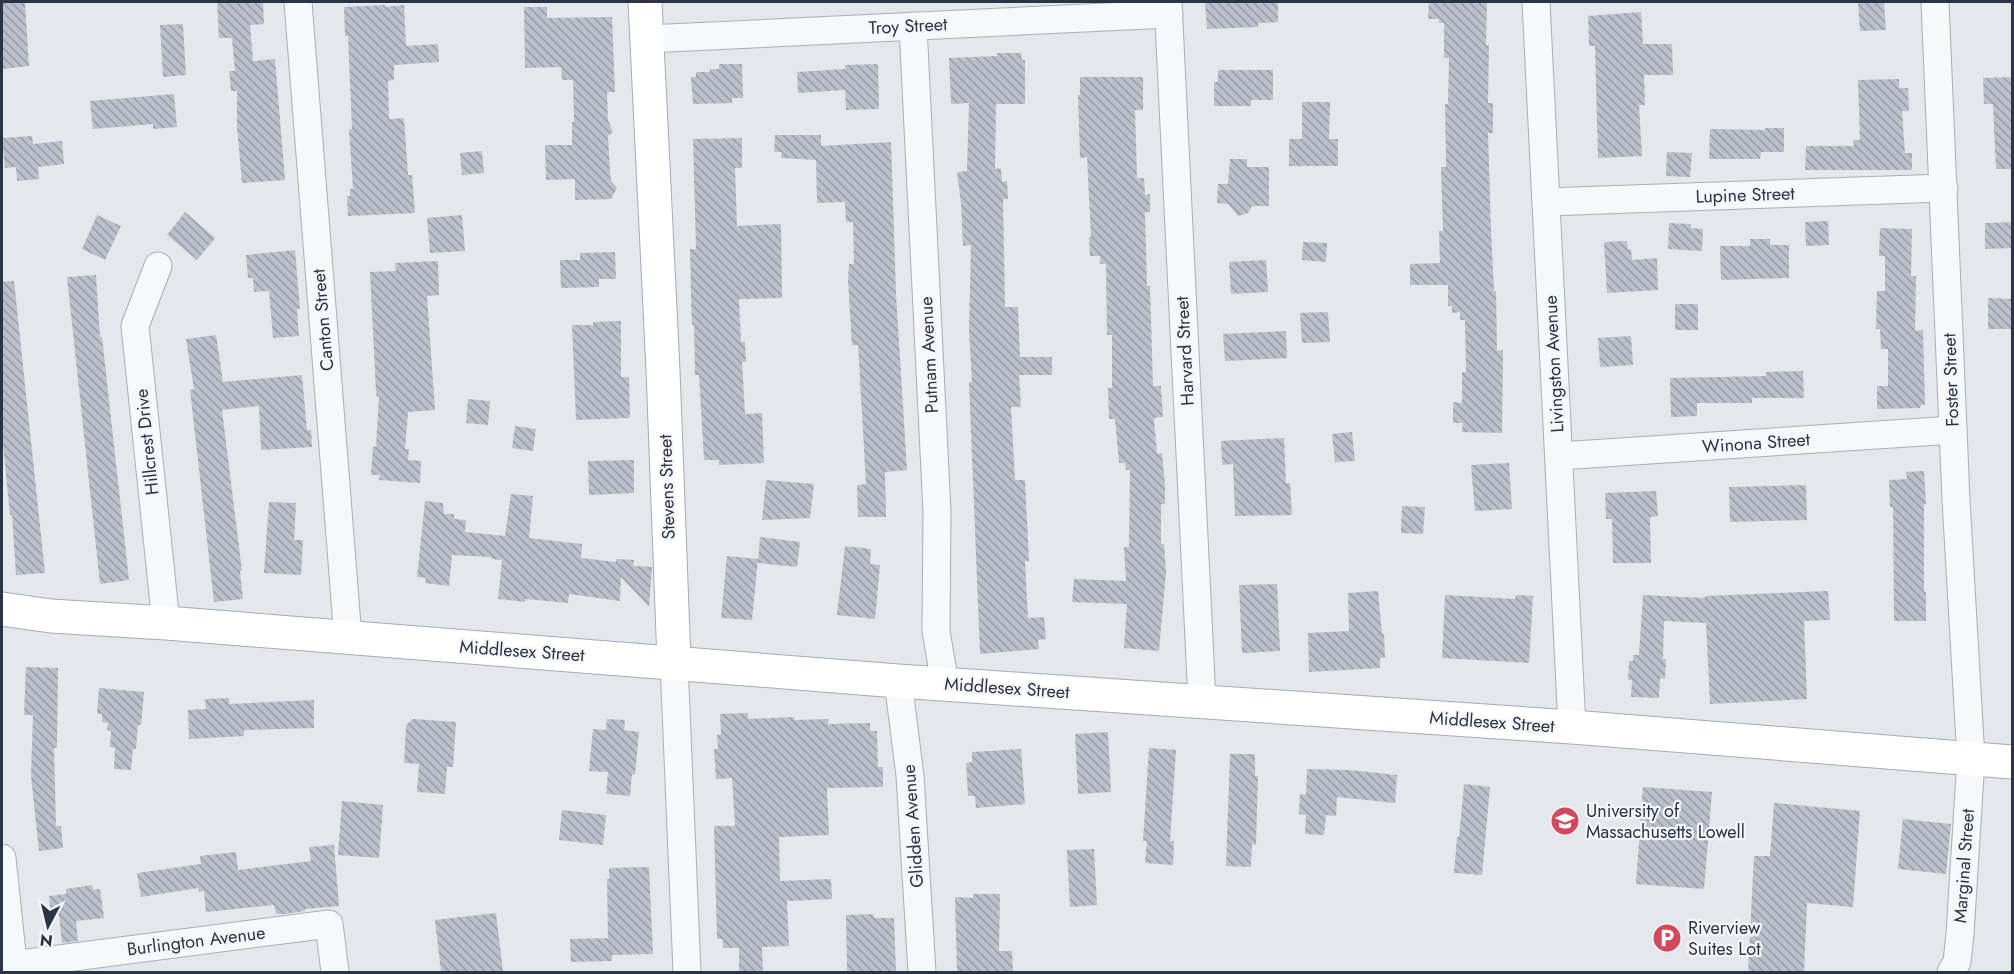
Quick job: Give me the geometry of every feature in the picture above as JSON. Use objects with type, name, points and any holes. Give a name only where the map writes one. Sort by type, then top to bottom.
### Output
[{"type":"main road","name":"Stevens Street","points":[[645,2],[663,370],[674,662]]},
{"type":"main road","name":"Middlesex Street","points":[[2,609],[51,616],[166,623],[898,681],[1572,727],[2013,762]]},
{"type":"street","name":"Canton Street","points":[[298,2],[348,638]]},
{"type":"street","name":"Livingston Avenue","points":[[1536,2],[1572,727]]},
{"type":"street","name":"Foster Street","points":[[1935,2],[1953,430],[1971,759]]},
{"type":"street","name":"Troy Street","points":[[647,39],[913,26],[1168,8]]},
{"type":"street","name":"Harvard Street","points":[[1168,8],[1202,701]]},
{"type":"street","name":"Putnam Avenue","points":[[913,26],[937,512],[936,631],[945,684]]},
{"type":"street","name":"Lupine Street","points":[[1546,202],[1944,188]]},
{"type":"street","name":"Hillcrest Drive","points":[[158,266],[135,326],[166,623]]},
{"type":"street","name":"Winona Street","points":[[1559,456],[1953,430]]},
{"type":"street","name":"Stevens Street","points":[[674,662],[687,972]]},
{"type":"street","name":"Glidden Avenue","points":[[898,681],[910,776],[922,972]]},
{"type":"street","name":"Marginal Street","points":[[1951,972],[1957,962],[1958,952],[1971,759]]},
{"type":"street","points":[[2,858],[14,969]]},
{"type":"street","name":"Burlington Avenue","points":[[14,969],[329,924],[336,972]]},
{"type":"building","points":[[2,2],[25,2],[29,66],[2,69]]},
{"type":"building","points":[[217,2],[263,2],[264,24],[250,25],[253,61],[275,59],[285,180],[242,183],[237,127],[237,91],[231,91],[229,71],[235,71],[232,38],[219,38]]},
{"type":"building","points":[[1205,2],[1278,2],[1278,22],[1258,23],[1258,27],[1207,29]]},
{"type":"building","points":[[1429,2],[1487,2],[1488,103],[1493,103],[1493,133],[1488,133],[1491,229],[1494,291],[1496,291],[1497,351],[1503,350],[1502,433],[1462,432],[1463,423],[1453,423],[1453,402],[1462,403],[1462,372],[1466,372],[1465,320],[1460,320],[1460,312],[1452,313],[1452,306],[1448,306],[1448,285],[1410,285],[1410,264],[1440,263],[1439,231],[1443,231],[1441,167],[1446,167],[1445,104],[1448,104],[1449,58],[1444,58],[1444,23],[1439,23],[1439,19],[1428,19]]},
{"type":"building","points":[[1858,2],[1884,2],[1886,30],[1860,31]]},
{"type":"building","points":[[385,5],[385,7],[404,5],[406,46],[438,44],[439,62],[394,65],[394,80],[388,81],[389,119],[404,118],[408,175],[412,175],[415,213],[348,216],[347,196],[350,196],[350,189],[353,189],[349,130],[352,129],[348,36],[345,36],[344,7]]},
{"type":"building","points":[[524,7],[547,7],[547,18],[612,17],[615,92],[607,92],[608,120],[613,132],[608,136],[611,180],[617,188],[611,199],[575,200],[575,179],[546,180],[545,145],[572,145],[573,80],[562,80],[561,67],[525,68]]},
{"type":"building","points":[[1641,12],[1643,44],[1672,44],[1673,75],[1644,75],[1645,105],[1639,105],[1642,156],[1598,158],[1595,46],[1589,46],[1588,16]]},
{"type":"building","points":[[183,24],[186,75],[163,77],[160,25]]},
{"type":"building","points":[[997,53],[1021,53],[1022,60],[1025,60],[1025,104],[996,104],[995,169],[1001,168],[1002,182],[1007,181],[1008,199],[1003,199],[1005,307],[1018,307],[1020,357],[1052,357],[1052,375],[1019,375],[1021,407],[1011,407],[1015,480],[1025,480],[1029,561],[1025,561],[1028,618],[1044,617],[1046,639],[1038,640],[1039,649],[980,654],[969,382],[972,382],[969,331],[971,245],[963,246],[957,172],[967,171],[969,103],[951,104],[949,58],[997,56]]},
{"type":"building","points":[[719,64],[742,64],[743,98],[732,98],[732,103],[693,104],[691,77],[696,77],[696,72],[710,72],[710,69],[719,69]]},
{"type":"building","points":[[878,64],[879,109],[846,110],[845,90],[798,93],[797,72],[845,69],[845,65]]},
{"type":"building","points":[[1218,70],[1273,70],[1273,100],[1251,100],[1251,106],[1214,106],[1214,82],[1218,82]]},
{"type":"building","points":[[1080,77],[1143,77],[1143,110],[1135,110],[1137,178],[1144,178],[1145,195],[1150,194],[1150,212],[1145,212],[1147,286],[1150,286],[1153,386],[1161,386],[1163,417],[1154,418],[1157,454],[1162,453],[1165,485],[1165,504],[1161,504],[1161,544],[1164,544],[1166,572],[1159,651],[1124,648],[1127,604],[1072,602],[1074,579],[1126,581],[1124,547],[1129,547],[1130,470],[1126,470],[1125,463],[1119,463],[1115,419],[1109,419],[1108,388],[1112,388],[1112,335],[1107,335],[1106,264],[1100,264],[1100,256],[1090,256],[1087,157],[1080,158],[1078,95],[1080,95]]},
{"type":"building","points":[[2013,77],[2013,169],[1996,169],[1993,104],[1984,104],[1983,78]]},
{"type":"building","points":[[1899,79],[1899,88],[1908,88],[1909,111],[1902,111],[1905,153],[1912,153],[1912,170],[1805,170],[1806,146],[1854,146],[1853,140],[1860,140],[1858,80]]},
{"type":"building","points":[[174,94],[177,127],[153,129],[153,124],[93,129],[90,101]]},
{"type":"building","points":[[1302,102],[1330,102],[1329,139],[1338,139],[1338,166],[1289,166],[1289,139],[1302,139]]},
{"type":"building","points":[[1765,128],[1784,128],[1784,152],[1761,152],[1760,159],[1709,159],[1710,129],[1765,130]]},
{"type":"building","points":[[775,135],[821,135],[821,146],[891,142],[896,294],[907,470],[885,472],[886,517],[858,517],[857,485],[866,484],[858,345],[852,345],[848,280],[849,264],[854,264],[853,222],[846,222],[845,202],[817,203],[816,160],[781,158],[782,152],[774,152]]},
{"type":"building","points":[[32,136],[33,144],[62,141],[64,164],[38,167],[39,179],[17,181],[16,167],[5,168],[2,138]]},
{"type":"building","points":[[742,138],[742,168],[735,168],[737,226],[781,224],[782,298],[739,299],[741,342],[745,342],[746,362],[742,362],[745,414],[762,413],[764,463],[719,465],[719,460],[704,460],[699,375],[695,375],[690,249],[696,249],[693,139]]},
{"type":"building","points":[[482,151],[484,173],[462,175],[460,153]]},
{"type":"building","points":[[1667,152],[1692,153],[1690,177],[1666,176]]},
{"type":"building","points":[[1230,159],[1247,159],[1247,167],[1269,167],[1269,206],[1252,206],[1248,213],[1238,216],[1228,204],[1217,203],[1218,184],[1228,184]]},
{"type":"building","points":[[185,212],[215,238],[197,260],[167,235]]},
{"type":"building","points":[[97,215],[121,226],[105,260],[82,249]]},
{"type":"building","points":[[462,215],[465,251],[430,253],[427,218]]},
{"type":"building","points":[[1828,221],[1829,245],[1806,246],[1805,222]]},
{"type":"building","points":[[2013,222],[2013,248],[1985,249],[1985,223]]},
{"type":"building","points":[[1669,223],[1691,224],[1691,228],[1703,229],[1702,251],[1668,249]]},
{"type":"building","points":[[1880,228],[1912,229],[1911,276],[1916,276],[1915,331],[1923,330],[1925,405],[1921,405],[1920,408],[1877,409],[1877,386],[1888,386],[1888,349],[1881,349],[1880,329],[1876,329],[1877,291],[1885,291],[1885,256],[1879,256]]},
{"type":"building","points":[[1750,239],[1770,239],[1770,245],[1789,245],[1789,278],[1721,280],[1720,246],[1750,246]]},
{"type":"building","points":[[1627,241],[1628,249],[1631,249],[1632,260],[1657,258],[1658,290],[1607,293],[1604,242]]},
{"type":"building","points":[[1303,242],[1327,243],[1326,262],[1302,260]]},
{"type":"building","points":[[295,250],[300,309],[297,309],[299,336],[273,338],[269,291],[254,292],[253,278],[248,278],[246,255]]},
{"type":"building","points":[[615,252],[616,279],[599,279],[599,287],[561,288],[560,260],[580,260],[580,253]]},
{"type":"building","points":[[1266,260],[1268,292],[1231,294],[1229,262]]},
{"type":"building","points":[[438,261],[439,295],[427,296],[435,410],[408,412],[405,449],[409,449],[408,460],[421,461],[420,483],[379,480],[380,475],[371,475],[373,446],[376,447],[379,396],[377,397],[376,393],[370,272],[396,271],[395,263]]},
{"type":"building","points":[[96,275],[100,337],[102,337],[129,580],[100,584],[67,277]]},
{"type":"building","points":[[14,281],[45,573],[16,575],[12,515],[10,515],[2,434],[2,282]]},
{"type":"building","points":[[1988,298],[2013,299],[2013,329],[1988,329]]},
{"type":"building","points":[[1675,304],[1698,304],[1698,330],[1675,330]]},
{"type":"building","points":[[1328,312],[1330,342],[1302,343],[1300,313]]},
{"type":"building","points":[[621,321],[621,377],[629,377],[630,418],[576,420],[572,325]]},
{"type":"building","points":[[1286,331],[1287,358],[1225,361],[1223,334]]},
{"type":"building","points":[[216,335],[223,382],[302,375],[307,430],[311,430],[312,447],[261,450],[259,406],[222,410],[242,571],[240,571],[243,599],[214,602],[190,390],[194,389],[186,339]]},
{"type":"building","points":[[1631,336],[1633,365],[1600,367],[1598,338]]},
{"type":"building","points":[[1803,371],[1804,398],[1752,398],[1752,403],[1697,403],[1697,416],[1671,417],[1670,378],[1766,376],[1766,372]]},
{"type":"building","points":[[468,399],[490,401],[488,425],[466,423]]},
{"type":"building","points":[[515,426],[536,429],[533,451],[512,448]]},
{"type":"building","points":[[1352,432],[1355,461],[1335,462],[1332,434]]},
{"type":"building","points":[[1284,438],[1286,483],[1290,483],[1292,515],[1235,516],[1233,464],[1222,465],[1221,441]]},
{"type":"building","points":[[634,460],[634,493],[589,495],[588,461]]},
{"type":"building","points":[[1509,463],[1512,509],[1475,511],[1471,465]]},
{"type":"building","points":[[1924,471],[1926,621],[1894,621],[1893,507],[1890,507],[1889,480],[1907,479],[1906,472]]},
{"type":"building","points":[[766,480],[814,484],[810,518],[762,520]]},
{"type":"building","points":[[1806,485],[1807,520],[1730,522],[1729,487]]},
{"type":"building","points":[[1656,491],[1658,516],[1650,517],[1651,563],[1613,563],[1612,519],[1606,519],[1605,493]]},
{"type":"building","points":[[511,494],[533,496],[529,538],[582,544],[581,558],[616,562],[616,559],[634,560],[633,566],[652,567],[649,607],[621,577],[620,601],[569,594],[568,603],[498,599],[502,560],[491,559],[492,557],[452,555],[449,586],[425,583],[426,578],[417,577],[425,501],[443,503],[444,514],[454,514],[454,519],[466,520],[465,532],[505,536]]},
{"type":"building","points":[[269,502],[296,503],[294,540],[303,540],[301,575],[264,573]]},
{"type":"building","points":[[1402,506],[1425,507],[1423,534],[1401,533]]},
{"type":"building","points":[[760,537],[800,542],[797,567],[758,563]]},
{"type":"building","points":[[845,546],[871,549],[870,564],[880,565],[875,619],[837,615]]},
{"type":"building","points":[[727,556],[758,559],[752,620],[721,618]]},
{"type":"building","points":[[1277,584],[1280,651],[1242,653],[1239,585]]},
{"type":"building","points":[[1378,591],[1385,658],[1380,658],[1380,668],[1309,672],[1308,633],[1349,631],[1348,593]]},
{"type":"building","points":[[1828,591],[1830,620],[1804,621],[1807,699],[1710,704],[1706,623],[1664,621],[1665,679],[1660,678],[1659,698],[1631,697],[1632,680],[1628,680],[1629,661],[1633,661],[1633,655],[1639,655],[1643,595],[1705,598],[1705,596]]},
{"type":"building","points":[[1445,595],[1515,599],[1516,595],[1533,596],[1529,663],[1442,658]]},
{"type":"building","points":[[26,667],[58,668],[57,748],[54,748],[56,826],[61,826],[63,848],[39,851],[31,776],[33,715],[24,715]]},
{"type":"building","points":[[99,688],[144,692],[141,725],[138,725],[131,770],[114,769],[115,748],[110,747],[111,731],[107,730],[108,723],[102,722],[102,714],[97,714]]},
{"type":"building","points":[[229,698],[229,704],[314,700],[314,728],[244,730],[244,736],[189,739],[188,710],[206,709],[205,699]]},
{"type":"building","points":[[748,713],[748,719],[794,717],[794,720],[828,719],[828,724],[870,723],[870,731],[877,731],[878,767],[883,767],[883,787],[827,788],[829,835],[779,837],[780,881],[831,879],[832,899],[787,901],[789,946],[762,947],[763,972],[739,972],[739,948],[723,948],[723,939],[717,939],[714,826],[735,826],[732,778],[716,779],[714,749],[718,749],[717,735],[721,734],[720,714]]},
{"type":"building","points":[[413,719],[456,722],[453,767],[447,767],[445,794],[417,792],[419,764],[404,763],[406,725]]},
{"type":"building","points":[[607,719],[625,720],[624,730],[639,732],[635,775],[632,774],[630,796],[606,794],[608,772],[589,771],[593,729],[606,730]]},
{"type":"building","points":[[1108,732],[1111,792],[1078,794],[1075,734]]},
{"type":"building","points":[[1149,748],[1176,750],[1170,841],[1174,841],[1173,865],[1145,863],[1147,841],[1143,841]]},
{"type":"building","points":[[1021,749],[1025,804],[976,808],[975,796],[968,796],[966,763],[972,762],[972,752]]},
{"type":"building","points":[[1230,754],[1255,754],[1255,776],[1258,776],[1256,845],[1252,844],[1251,867],[1226,866]]},
{"type":"building","points":[[1307,769],[1397,775],[1395,803],[1337,797],[1336,816],[1326,815],[1324,835],[1305,834],[1306,815],[1299,814],[1300,794],[1306,795]]},
{"type":"building","points":[[1464,784],[1490,787],[1482,875],[1454,873]]},
{"type":"building","points":[[1643,787],[1712,792],[1704,889],[1636,884]]},
{"type":"building","points":[[342,801],[383,805],[379,858],[338,855]]},
{"type":"building","points":[[1774,803],[1860,811],[1853,907],[1807,903],[1804,972],[1748,972],[1754,856],[1770,856]]},
{"type":"building","points":[[562,810],[606,815],[603,845],[559,840]]},
{"type":"building","points":[[1903,819],[1951,824],[1946,874],[1898,869]]},
{"type":"building","points":[[334,845],[339,906],[305,909],[305,911],[285,914],[276,914],[274,905],[206,912],[204,891],[199,892],[198,888],[141,897],[137,873],[201,864],[200,856],[236,852],[238,870],[311,861],[309,847]]},
{"type":"building","points":[[1094,849],[1097,905],[1070,907],[1067,850]]},
{"type":"building","points":[[649,867],[653,954],[612,955],[612,961],[571,962],[570,939],[608,938],[607,879],[609,879],[609,868]]},
{"type":"building","points":[[92,885],[93,890],[100,889],[104,918],[76,921],[78,941],[62,943],[59,915],[51,916],[49,896],[66,894],[66,889]]},
{"type":"building","points":[[973,894],[1000,894],[999,951],[1012,951],[1013,972],[957,972],[955,897],[973,898]]},
{"type":"building","points":[[496,913],[503,972],[441,972],[435,920]]},
{"type":"building","points":[[873,914],[874,918],[894,918],[896,972],[847,972],[846,915]]},
{"type":"place","name":"University of Massachusetts Lowell","points":[[1565,821]]},
{"type":"place","name":"Riverview Suites Lot","points":[[1667,938]]}]
